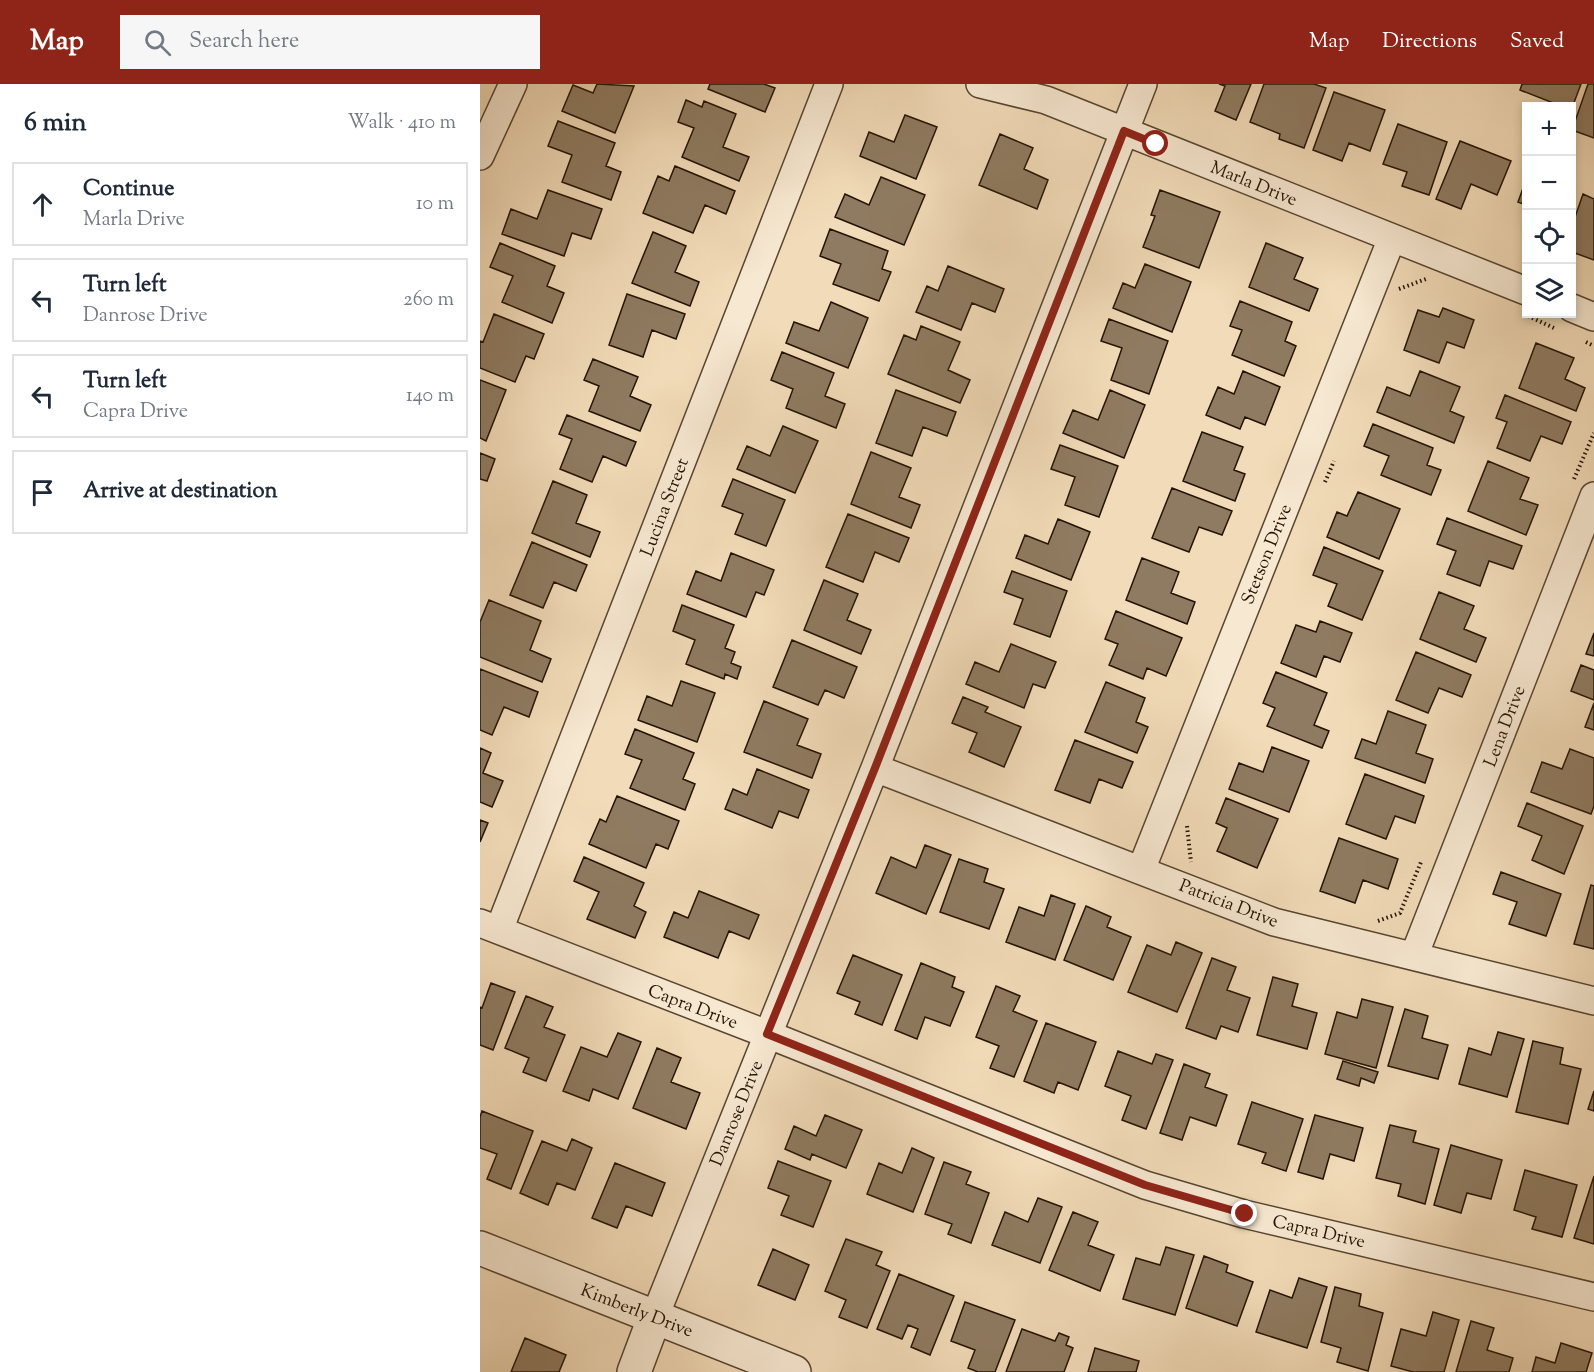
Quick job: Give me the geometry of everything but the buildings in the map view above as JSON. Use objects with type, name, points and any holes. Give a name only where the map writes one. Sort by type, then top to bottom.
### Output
[{"type":"street","points":[[480,156],[513,84]]},
{"type":"street","name":"Lucina Street","points":[[489,927],[829,84]]},
{"type":"street","name":"Marla Drive","points":[[980,84],[1046,100],[1392,238],[1522,301]]},
{"type":"street","name":"Danrose Drive","points":[[634,1372],[875,768],[1143,84]]},
{"type":"street","name":"Stetson Drive","points":[[1141,870],[1392,238]]},
{"type":"street","points":[[1567,320],[1589,329]]},
{"type":"street","name":"Lena Drive","points":[[1414,956],[1594,496]]},
{"type":"street","name":"Patricia Drive","points":[[875,768],[1274,922],[1594,1001]]},
{"type":"street","name":"Capra Drive","points":[[489,927],[767,1034],[1145,1185],[1245,1214],[1594,1297]]},
{"type":"street","name":"Kimberly Drive","points":[[480,1248],[794,1372]]},
{"type":"path","points":[[1396,297],[1400,288],[1432,277]]},
{"type":"path","points":[[1589,329],[1594,346]]},
{"type":"path","points":[[1323,488],[1335,459]]},
{"type":"path","points":[[1190,818],[1187,827],[1190,861],[1200,866]]},
{"type":"path","points":[[1377,922],[1400,913],[1422,857]]},
{"type":"route","points":[[1156,144],[1124,131],[875,768],[767,1034],[1145,1185],[1245,1214]]}]
